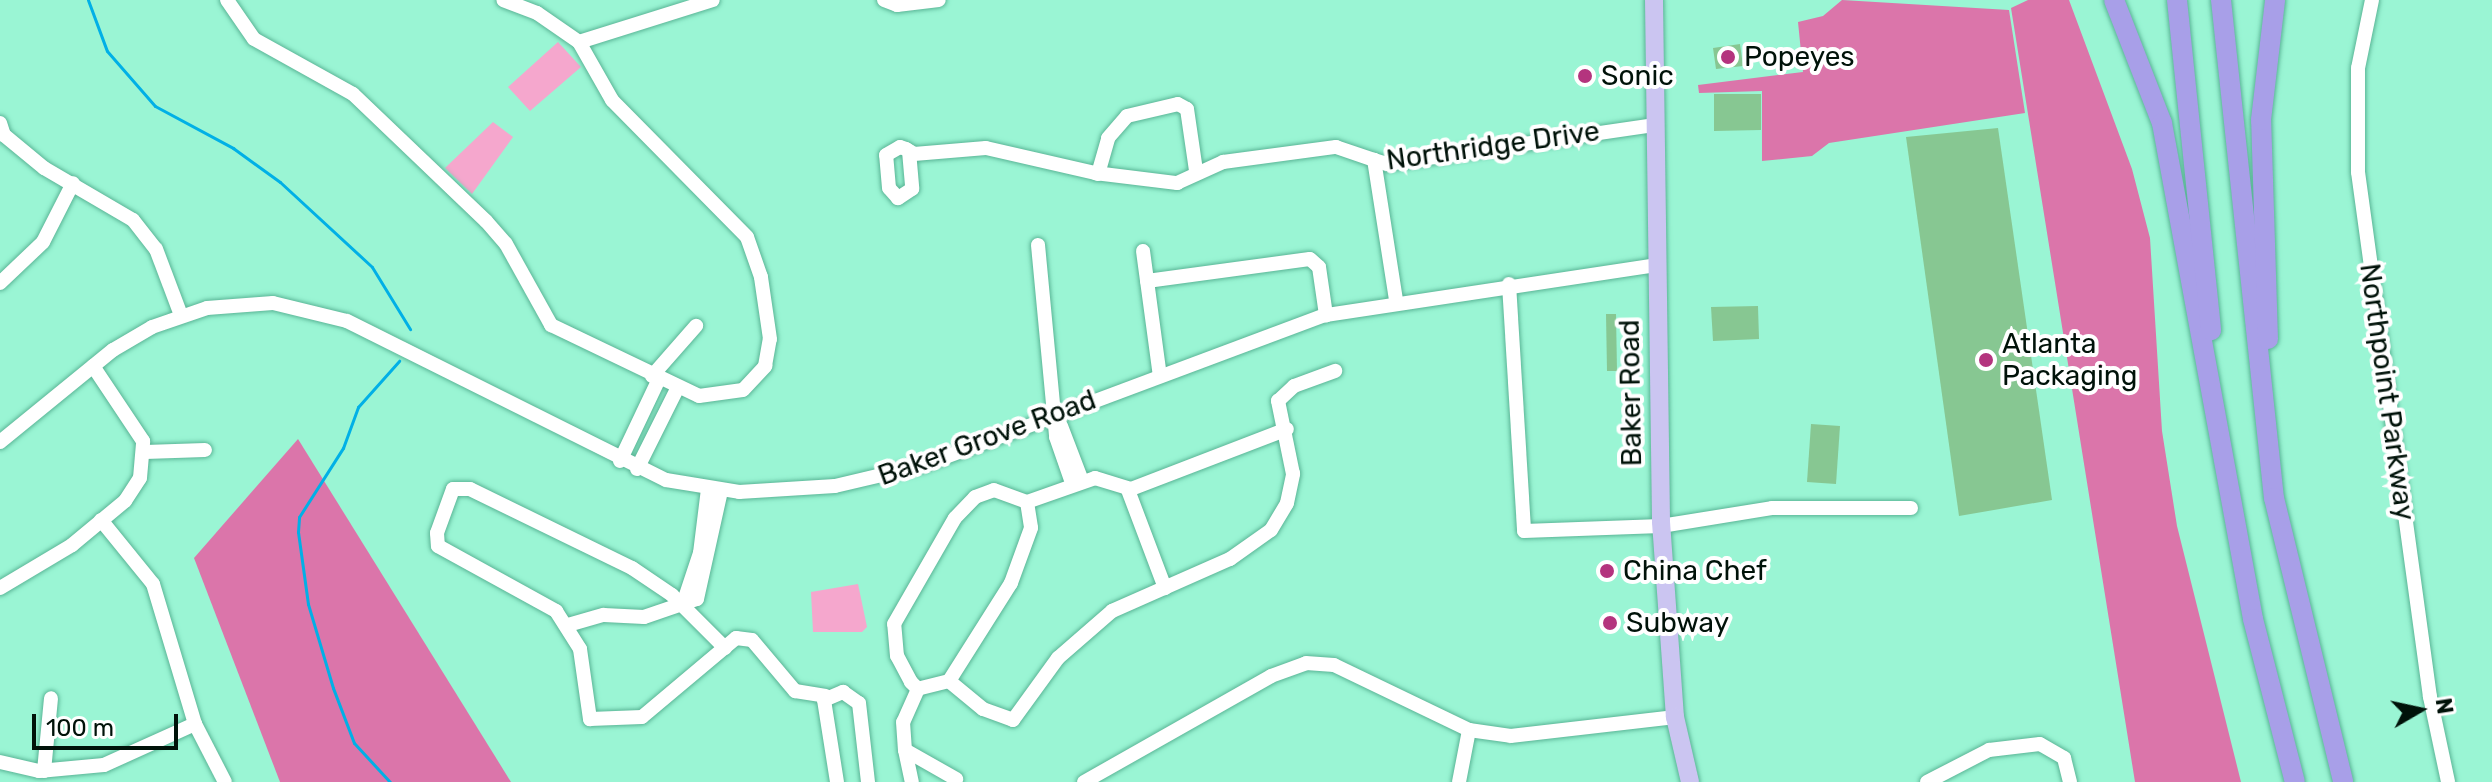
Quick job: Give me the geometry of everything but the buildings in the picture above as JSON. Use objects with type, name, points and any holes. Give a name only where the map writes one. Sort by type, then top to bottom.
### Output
[{"type":"highway","points":[[2114,0],[2153,91],[2169,154],[2234,525],[2295,782]]},
{"type":"highway","points":[[2177,0],[2234,525]]},
{"type":"highway","points":[[2221,0],[2274,498],[2343,782]]},
{"type":"highway","points":[[2274,498],[2261,120],[2275,0]]},
{"type":"main road","name":"Baker Road","points":[[1654,0],[1661,526],[1675,717],[1690,782]]},
{"type":"street","points":[[227,0],[254,39],[340,84],[494,229],[551,325],[656,378],[704,397],[726,396],[750,385],[765,366],[767,309],[755,253],[735,223],[612,100],[579,42],[537,13],[503,0]]},
{"type":"street","points":[[579,42],[713,0]]},
{"type":"street","points":[[884,0],[939,0]]},
{"type":"street","name":"Northpoint Parkway","points":[[2372,0],[2358,68],[2359,185],[2430,697],[2448,782]]},
{"type":"street","points":[[1098,174],[1103,147],[1127,116],[1178,104],[1187,109],[1196,171]]},
{"type":"street","name":"Northridge Drive","points":[[1396,300],[1374,160],[1387,164],[1655,125]]},
{"type":"street","points":[[1,132],[73,183],[109,201],[142,229],[162,261],[181,315]]},
{"type":"street","points":[[909,151],[986,148],[1098,174],[1177,183],[1196,171],[1336,147],[1374,160]]},
{"type":"street","points":[[0,283],[43,242],[73,183]]},
{"type":"street","points":[[1038,245],[1057,414],[1077,482]]},
{"type":"street","points":[[1143,251],[1160,376]]},
{"type":"street","points":[[1147,281],[1310,259],[1319,267],[1326,315]]},
{"type":"street","name":"Baker Grove Road","points":[[0,442],[93,366],[138,334],[181,315],[247,303],[320,310],[637,469],[715,490],[876,479],[1326,315],[1396,300],[1657,265]]},
{"type":"street","points":[[1509,284],[1524,531],[1661,526],[1772,508],[1857,512],[1911,508]]},
{"type":"street","points":[[620,461],[656,378],[696,326]]},
{"type":"street","points":[[0,588],[101,520],[134,490],[145,452],[132,417],[93,366]]},
{"type":"street","points":[[949,681],[997,717],[1017,719],[1074,642],[1112,611],[1230,559],[1271,530],[1292,488],[1281,395],[1335,371]]},
{"type":"street","points":[[637,469],[678,387]]},
{"type":"street","points":[[1128,490],[1287,429]]},
{"type":"street","points":[[145,452],[205,450]]},
{"type":"street","points":[[918,689],[897,656],[898,614],[955,518],[975,497],[994,490],[1027,502],[1077,482],[1107,479],[1128,490],[1165,588]]},
{"type":"street","points":[[725,648],[683,604],[598,550],[470,489],[453,489],[437,533],[438,546],[556,611],[568,625],[580,649],[590,719],[598,723],[642,717],[725,648],[736,638],[752,640],[795,691],[826,696],[843,692],[859,703],[868,782]]},
{"type":"street","points":[[683,604],[700,553],[715,490]]},
{"type":"street","points":[[568,625],[604,615],[644,617],[697,599],[703,588],[715,490]]},
{"type":"street","points":[[918,689],[949,681],[1022,557],[1032,518],[1027,502]]},
{"type":"street","points":[[101,520],[153,584],[195,724],[225,782]]},
{"type":"street","points":[[1084,782],[1271,676],[1306,663],[1334,665],[1469,730],[1511,736],[1675,717]]},
{"type":"street","points":[[912,782],[903,722],[918,689]]},
{"type":"street","points":[[826,696],[837,782]]},
{"type":"street","points":[[44,771],[51,698]]},
{"type":"street","points":[[0,762],[44,771],[104,765],[195,724]]},
{"type":"street","points":[[1459,782],[1469,730]]},
{"type":"street","points":[[1927,782],[1989,750],[2040,744],[2064,758],[2070,782]]},
{"type":"street","points":[[905,750],[956,779]]},
{"type":"shaded area","points":[[1842,0],[2009,10],[2025,113],[1829,143],[1812,156],[1762,161],[1762,91],[1699,93],[1698,85],[1803,72],[1798,22],[1823,16]]},
{"type":"shaded area","points":[[2028,0],[2069,0],[2132,169],[2150,238],[2162,431],[2177,526],[2241,782],[2135,782],[2011,8]]},
{"type":"shaded area","points":[[558,42],[581,67],[530,111],[508,87]]},
{"type":"shaded area","points":[[493,122],[513,137],[472,194],[445,168]]},
{"type":"shaded area","points":[[298,439],[511,782],[280,782],[194,558]]},
{"type":"shaded area","points":[[858,584],[867,627],[862,632],[813,632],[811,592]]},
{"type":"waterway","points":[[88,0],[107,51],[155,106],[233,148],[280,182],[372,267],[410,329]]},
{"type":"waterway","points":[[390,782],[354,743],[333,688],[308,604],[298,532],[299,517],[343,448],[358,407],[399,361]]},
{"type":"place","name":"Popeyes","points":[[1728,57]]},
{"type":"place","name":"Sonic","points":[[1585,76]]},
{"type":"place","name":"Atlanta Packaging","points":[[1986,360]]},
{"type":"place","name":"China Chef","points":[[1607,571]]},
{"type":"place","name":"Subway","points":[[1610,623]]}]
